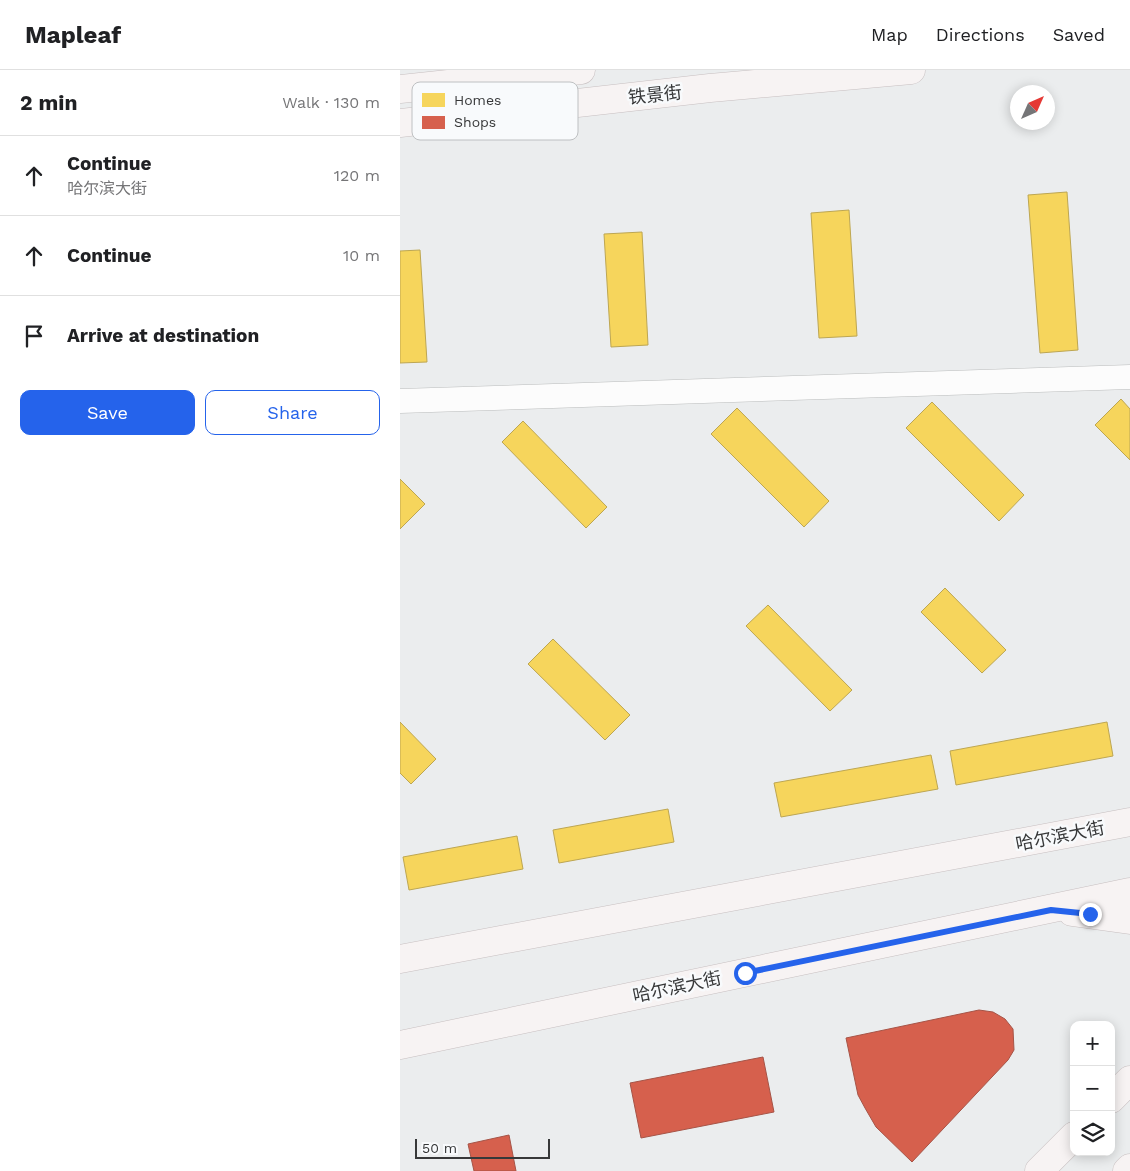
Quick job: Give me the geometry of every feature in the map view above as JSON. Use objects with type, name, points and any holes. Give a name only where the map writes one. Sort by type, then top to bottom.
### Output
[{"type":"main road","points":[[466,82],[580,70]]},
{"type":"main road","name":"铁景街","points":[[578,103],[710,88],[911,70]]},
{"type":"main road","name":"哈尔滨大街","points":[[400,960],[1130,822]]},
{"type":"main road","name":"哈尔滨大街","points":[[400,1045],[1130,892]]},
{"type":"main road","points":[[1051,910],[1130,920]]},
{"type":"main road","points":[[1115,1095],[1130,1080]]},
{"type":"main road","points":[[1039,1171],[1070,1140]]},
{"type":"main road","points":[[1127,1171],[1130,1168]]},
{"type":"street","points":[[400,401],[1130,377]]},
{"type":"building: Homes","points":[[1067,192],[1078,350],[1040,353],[1028,195]]},
{"type":"building: Homes","points":[[849,210],[857,336],[819,338],[811,213]]},
{"type":"building: Homes","points":[[642,232],[648,345],[611,347],[604,234]]},
{"type":"building: Homes","points":[[420,250],[427,362],[400,363],[400,251]]},
{"type":"building: Homes","points":[[1121,399],[1130,409],[1130,460],[1095,425]]},
{"type":"building: Homes","points":[[932,402],[1024,495],[999,521],[906,428]]},
{"type":"building: Homes","points":[[737,408],[829,501],[804,527],[711,434]]},
{"type":"building: Homes","points":[[523,421],[607,507],[586,528],[502,442]]},
{"type":"building: Homes","points":[[400,479],[425,504],[400,529]]},
{"type":"building: Homes","points":[[945,588],[1006,650],[982,673],[921,612]]},
{"type":"building: Homes","points":[[768,605],[852,690],[830,711],[746,626]]},
{"type":"building: Homes","points":[[553,639],[630,715],[605,740],[528,664]]},
{"type":"building: Homes","points":[[400,722],[436,759],[411,784],[400,773]]},
{"type":"building: Homes","points":[[1107,722],[1113,756],[956,785],[950,751]]},
{"type":"building: Homes","points":[[931,755],[938,789],[781,817],[774,783]]},
{"type":"building: Homes","points":[[668,809],[674,842],[559,863],[553,830]]},
{"type":"building: Homes","points":[[517,836],[523,869],[409,890],[403,857]]},
{"type":"building: Shops","points":[[979,1010],[993,1012],[1005,1019],[1013,1029],[1014,1050],[1008,1060],[912,1162],[876,1127],[858,1095],[846,1038]]},
{"type":"building: Shops","points":[[763,1057],[774,1112],[641,1138],[630,1083]]},
{"type":"building: Shops","points":[[509,1135],[516,1171],[474,1171],[468,1144]]},
{"type":"route","points":[[745,973],[1051,910],[1090,914]]}]
